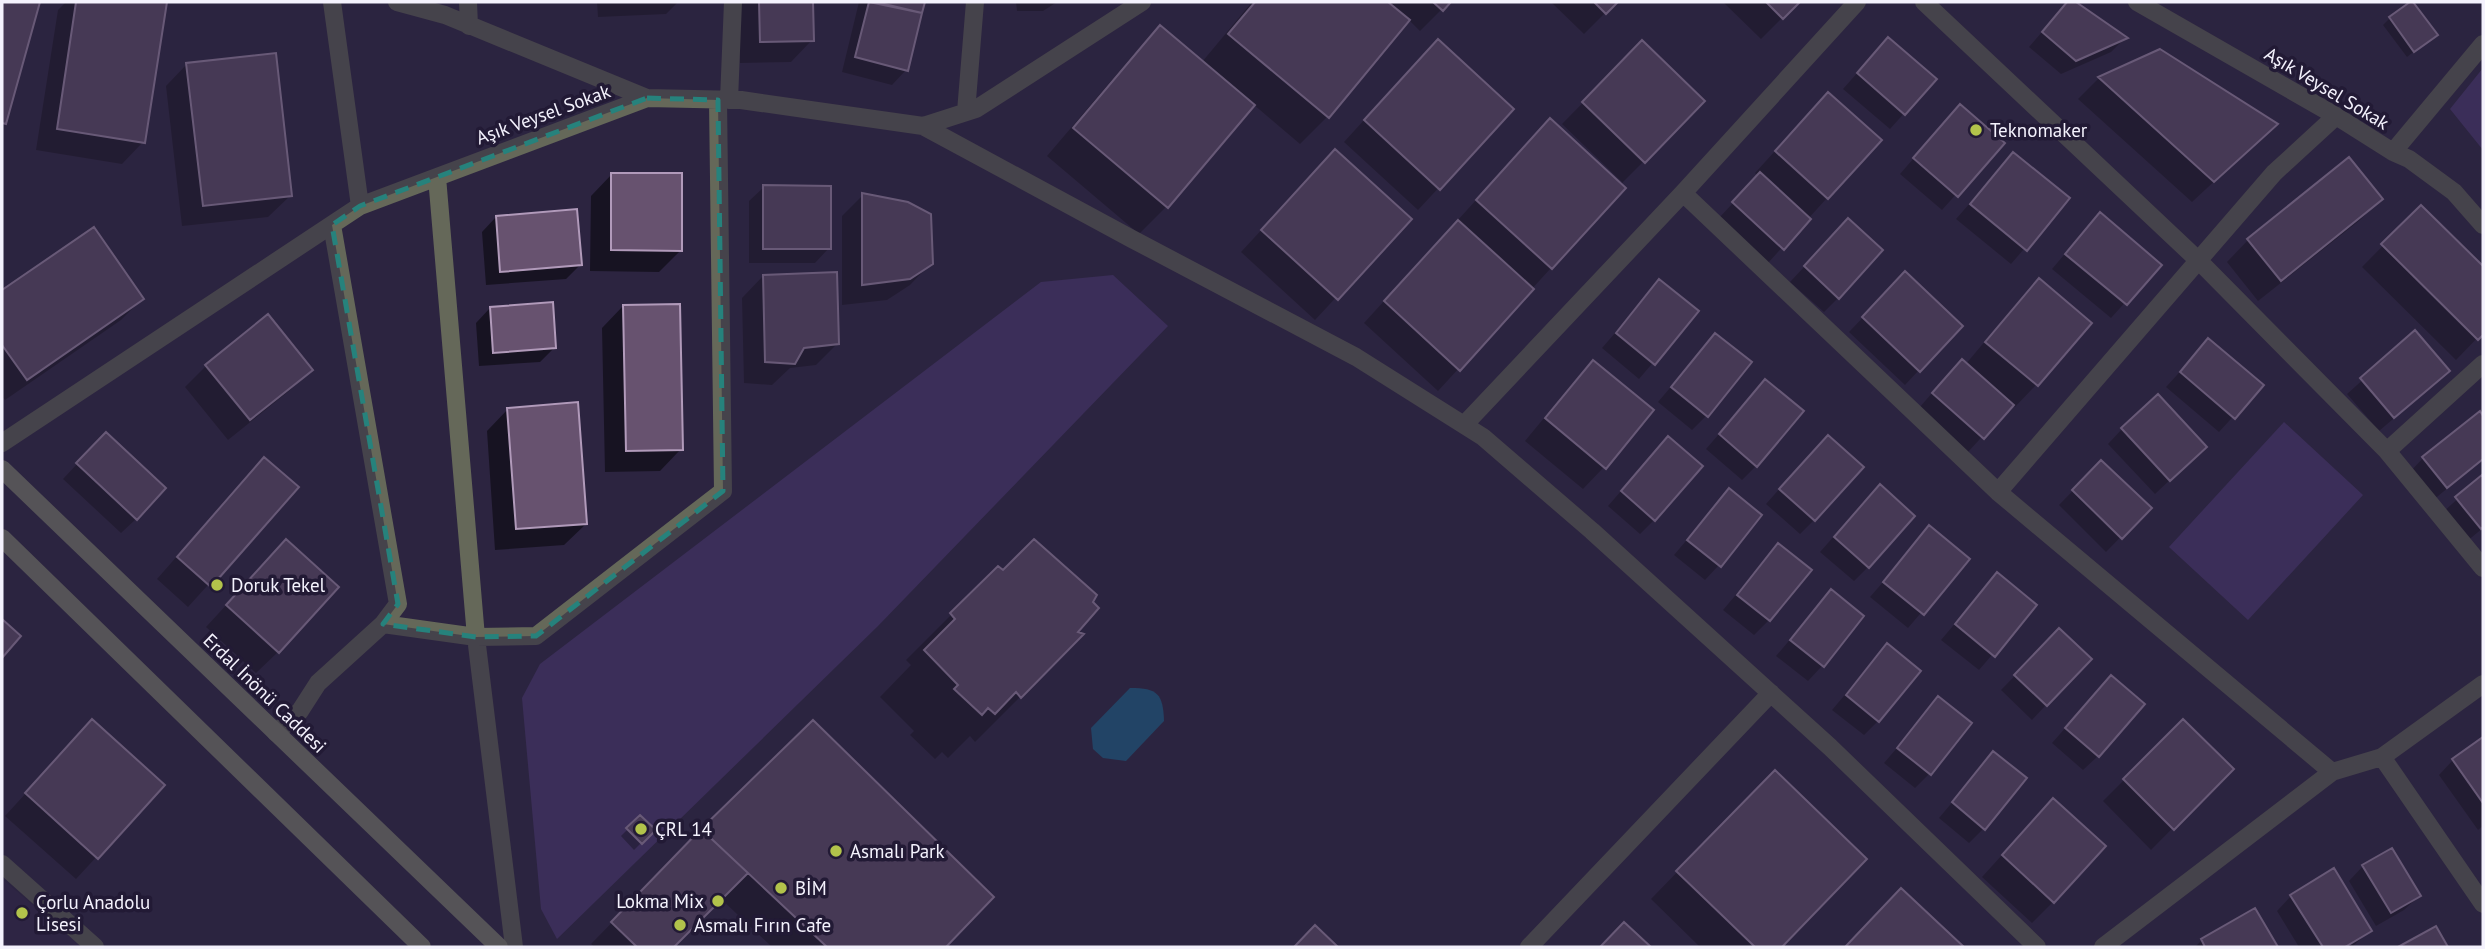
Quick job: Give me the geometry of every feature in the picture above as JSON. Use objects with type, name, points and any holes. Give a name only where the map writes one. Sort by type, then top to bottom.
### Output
[{"type":"main road","name":"Erdal İnönü Caddesi","points":[[2,469],[499,947]]},
{"type":"main road","points":[[2,538],[422,947]]},
{"type":"street","points":[[332,2],[360,206]]},
{"type":"street","points":[[397,2],[445,15],[647,98]]},
{"type":"street","points":[[468,2],[469,26]]},
{"type":"street","points":[[383,624],[476,636],[536,636],[723,491],[724,100],[733,2]]},
{"type":"street","points":[[966,112],[975,2]]},
{"type":"street","name":"Aşık Veysel Sokak","points":[[2,443],[360,206],[647,98],[724,100],[923,126],[976,109],[1142,2]]},
{"type":"street","points":[[1464,425],[1684,193],[1857,2]]},
{"type":"street","points":[[1924,2],[2199,261],[2387,451],[2483,568]]},
{"type":"street","name":"Aşık Veysel Sokak","points":[[2137,2],[2409,159],[2454,192],[2483,225]]},
{"type":"street","points":[[2393,152],[2483,44]]},
{"type":"street","points":[[1998,492],[2273,173],[2336,116]]},
{"type":"street","points":[[923,126],[1356,358],[1483,437],[1592,531],[1830,747],[2037,947]]},
{"type":"street","points":[[437,177],[476,636],[514,947]]},
{"type":"street","points":[[1684,193],[1998,492],[2332,772]]},
{"type":"street","points":[[276,733],[300,711],[318,683],[383,624],[398,604],[332,225]]},
{"type":"street","points":[[2387,451],[2483,364]]},
{"type":"street","points":[[2103,947],[2332,772],[2382,757],[2483,684]]},
{"type":"street","points":[[1529,947],[1771,693]]},
{"type":"street","points":[[2382,757],[2483,904]]},
{"type":"street","points":[[2,864],[95,947]]},
{"type":"highlighted area","points":[[647,98],[718,100],[723,491],[536,636],[476,637],[383,624],[398,604],[332,225],[360,206]]},
{"type":"shaded area","points":[[2483,68],[2483,150],[2450,109]]},
{"type":"shaded area","points":[[1113,275],[1168,326],[878,626],[557,939],[541,909],[522,698],[540,664],[1041,282]]},
{"type":"shaded area","points":[[2284,422],[2363,495],[2248,620],[2169,547]]},
{"type":"shaded area","name":"Çorlu Anadolu Lisesi","points":[[2,879],[82,947],[2,947]]},
{"type":"water","points":[[1130,688],[1147,689],[1157,694],[1162,704],[1164,721],[1126,761],[1103,758],[1093,749],[1091,728]]},
{"type":"building","points":[[2,2],[40,2],[6,124],[2,123]]},
{"type":"building","points":[[76,2],[167,2],[145,143],[57,129]]},
{"type":"building","points":[[759,2],[813,2],[814,41],[760,42]]},
{"type":"building","points":[[869,2],[922,13],[908,71],[855,57]]},
{"type":"building","points":[[876,2],[925,2],[922,13]]},
{"type":"building","points":[[1255,2],[1388,2],[1410,20],[1329,118],[1228,34]]},
{"type":"building","points":[[1433,2],[1451,2],[1443,11]]},
{"type":"building","points":[[1594,2],[1618,2],[1606,14]]},
{"type":"building","points":[[1766,2],[1800,2],[1783,19]]},
{"type":"building","points":[[2067,2],[2076,2],[2128,38],[2076,61],[2042,32]]},
{"type":"building","points":[[2413,2],[2438,35],[2414,52],[2389,17]]},
{"type":"building","points":[[1160,25],[1255,105],[1168,208],[1073,128]]},
{"type":"building","points":[[1888,37],[1937,79],[1905,115],[1857,73]]},
{"type":"building","points":[[1438,39],[1514,109],[1440,190],[1364,120]]},
{"type":"building","points":[[1642,40],[1705,101],[1645,163],[1582,102]]},
{"type":"building","points":[[2160,49],[2278,124],[2214,182],[2098,77]]},
{"type":"building","points":[[276,53],[292,196],[203,206],[186,63]]},
{"type":"building","points":[[1828,92],[1882,140],[1828,199],[1775,151]]},
{"type":"building","points":[[1960,104],[2005,143],[1958,197],[1913,158]]},
{"type":"building","points":[[1550,118],[1626,188],[1552,269],[1476,200]]},
{"type":"building","points":[[1335,149],[1412,219],[1338,300],[1261,230]]},
{"type":"building","points":[[2013,152],[2070,198],[2027,251],[1970,204]]},
{"type":"building","points":[[2349,157],[2383,199],[2281,281],[2247,239]]},
{"type":"building","points":[[1760,172],[1811,219],[1784,250],[1732,202]]},
{"type":"building","points":[[611,173],[682,173],[682,251],[611,250]]},
{"type":"building","points":[[763,185],[831,186],[831,249],[763,249]]},
{"type":"building","points":[[862,193],[908,202],[931,214],[933,264],[910,279],[862,285]]},
{"type":"building","points":[[2421,205],[2483,266],[2483,335],[2478,340],[2381,244]]},
{"type":"building","points":[[577,209],[582,265],[500,272],[496,216]]},
{"type":"building","points":[[2100,212],[2162,265],[2127,305],[2065,254]]},
{"type":"building","points":[[1848,218],[1883,250],[1839,299],[1804,266]]},
{"type":"building","points":[[1458,220],[1534,289],[1460,371],[1384,301]]},
{"type":"building","points":[[94,227],[144,299],[27,380],[2,345],[2,290]]},
{"type":"building","points":[[1905,271],[1963,326],[1920,372],[1862,317]]},
{"type":"building","points":[[837,272],[839,344],[804,348],[795,364],[765,362],[763,275]]},
{"type":"building","points":[[2039,278],[2092,323],[2038,386],[1985,342]]},
{"type":"building","points":[[1659,279],[1699,311],[1655,365],[1616,333]]},
{"type":"building","points":[[553,302],[556,348],[493,353],[490,307]]},
{"type":"building","points":[[680,304],[683,450],[626,451],[623,305]]},
{"type":"building","points":[[268,314],[313,370],[250,420],[205,365]]},
{"type":"building","points":[[2415,330],[2450,371],[2394,418],[2360,378]]},
{"type":"building","points":[[1715,333],[1752,362],[1708,417],[1671,387]]},
{"type":"building","points":[[2208,338],[2264,385],[2235,419],[2180,372]]},
{"type":"building","points":[[1962,359],[2014,405],[1984,439],[1932,393]]},
{"type":"building","points":[[1593,360],[1654,410],[1606,469],[1545,418]]},
{"type":"building","points":[[1765,379],[1804,411],[1757,467],[1719,434]]},
{"type":"building","points":[[2158,394],[2207,447],[2170,481],[2121,428]]},
{"type":"building","points":[[578,402],[587,524],[516,529],[507,408]]},
{"type":"building","points":[[2480,411],[2483,416],[2483,459],[2447,488],[2422,457]]},
{"type":"building","points":[[106,432],[166,488],[137,520],[76,463]]},
{"type":"building","points":[[1828,435],[1864,467],[1815,521],[1779,489]]},
{"type":"building","points":[[1668,436],[1703,466],[1655,521],[1621,491]]},
{"type":"building","points":[[264,457],[299,487],[211,587],[177,557]]},
{"type":"building","points":[[2101,460],[2152,508],[2122,539],[2072,490]]},
{"type":"building","points":[[2483,474],[2483,527],[2481,529],[2455,497]]},
{"type":"building","points":[[1880,484],[1915,516],[1869,568],[1834,537]]},
{"type":"building","points":[[1729,488],[1762,515],[1721,567],[1687,540]]},
{"type":"building","points":[[1929,525],[1970,559],[1924,615],[1883,582]]},
{"type":"building","points":[[286,539],[339,587],[279,653],[226,605]]},
{"type":"building","points":[[1034,539],[1097,595],[1093,602],[1099,608],[1078,632],[1084,634],[1021,698],[1016,692],[995,714],[988,708],[982,715],[954,689],[958,685],[924,650],[955,619],[950,613],[998,566],[1003,570]]},
{"type":"building","points":[[1778,543],[1812,570],[1770,621],[1737,595]]},
{"type":"building","points":[[1997,572],[2037,605],[1995,657],[1955,624]]},
{"type":"building","points":[[1831,589],[1864,616],[1824,667],[1790,640]]},
{"type":"building","points":[[2,619],[21,636],[2,658]]},
{"type":"building","points":[[2059,628],[2092,659],[2047,706],[2014,675]]},
{"type":"building","points":[[1887,643],[1921,671],[1879,722],[1846,695]]},
{"type":"building","points":[[2111,675],[2145,704],[2099,757],[2065,728]]},
{"type":"building","points":[[1938,696],[1972,723],[1931,775],[1897,748]]},
{"type":"building","points":[[92,719],[165,785],[98,859],[25,793]]},
{"type":"building","points":[[2183,719],[2234,769],[2174,830],[2123,779]]},
{"type":"building","name":"Asmalı Park","points":[[813,720],[994,897],[946,947],[827,947],[701,829]]},
{"type":"building","points":[[2483,737],[2483,803],[2452,759]]},
{"type":"building","points":[[1993,751],[2027,778],[1985,830],[1952,802]]},
{"type":"building","points":[[1775,770],[1867,859],[1782,947],[1755,947],[1676,871]]},
{"type":"building","points":[[2053,798],[2106,846],[2054,903],[2002,855]]},
{"type":"building","name":"ÇRL 14","points":[[640,815],[656,830],[642,844],[626,828]]},
{"type":"building","points":[[701,829],[748,873],[674,947],[637,947],[611,922]]},
{"type":"building","points":[[2392,848],[2421,896],[2391,913],[2362,865]]},
{"type":"building","points":[[2334,868],[2372,931],[2345,947],[2323,947],[2290,895]]},
{"type":"building","points":[[1901,888],[1964,947],[1845,947]]},
{"type":"building","points":[[2255,908],[2278,947],[2205,947],[2201,939]]},
{"type":"building","points":[[1624,922],[1651,947],[1600,947]]},
{"type":"building","points":[[1315,925],[1338,947],[1294,947]]},
{"type":"building","points":[[2436,926],[2448,947],[2398,947]]},
{"type":"place","name":"Teknomaker","points":[[1976,130]]},
{"type":"place","name":"Doruk Tekel","points":[[217,585]]},
{"type":"place","name":"ÇRL 14","points":[[641,829]]},
{"type":"place","name":"Asmalı Park","points":[[836,851]]},
{"type":"place","name":"BİM","points":[[781,888]]},
{"type":"place","name":"Lokma Mix","points":[[718,901]]},
{"type":"place","name":"Çorlu Anadolu Lisesi","points":[[22,913]]},
{"type":"place","name":"Asmalı Fırın Cafe","points":[[680,925]]}]
